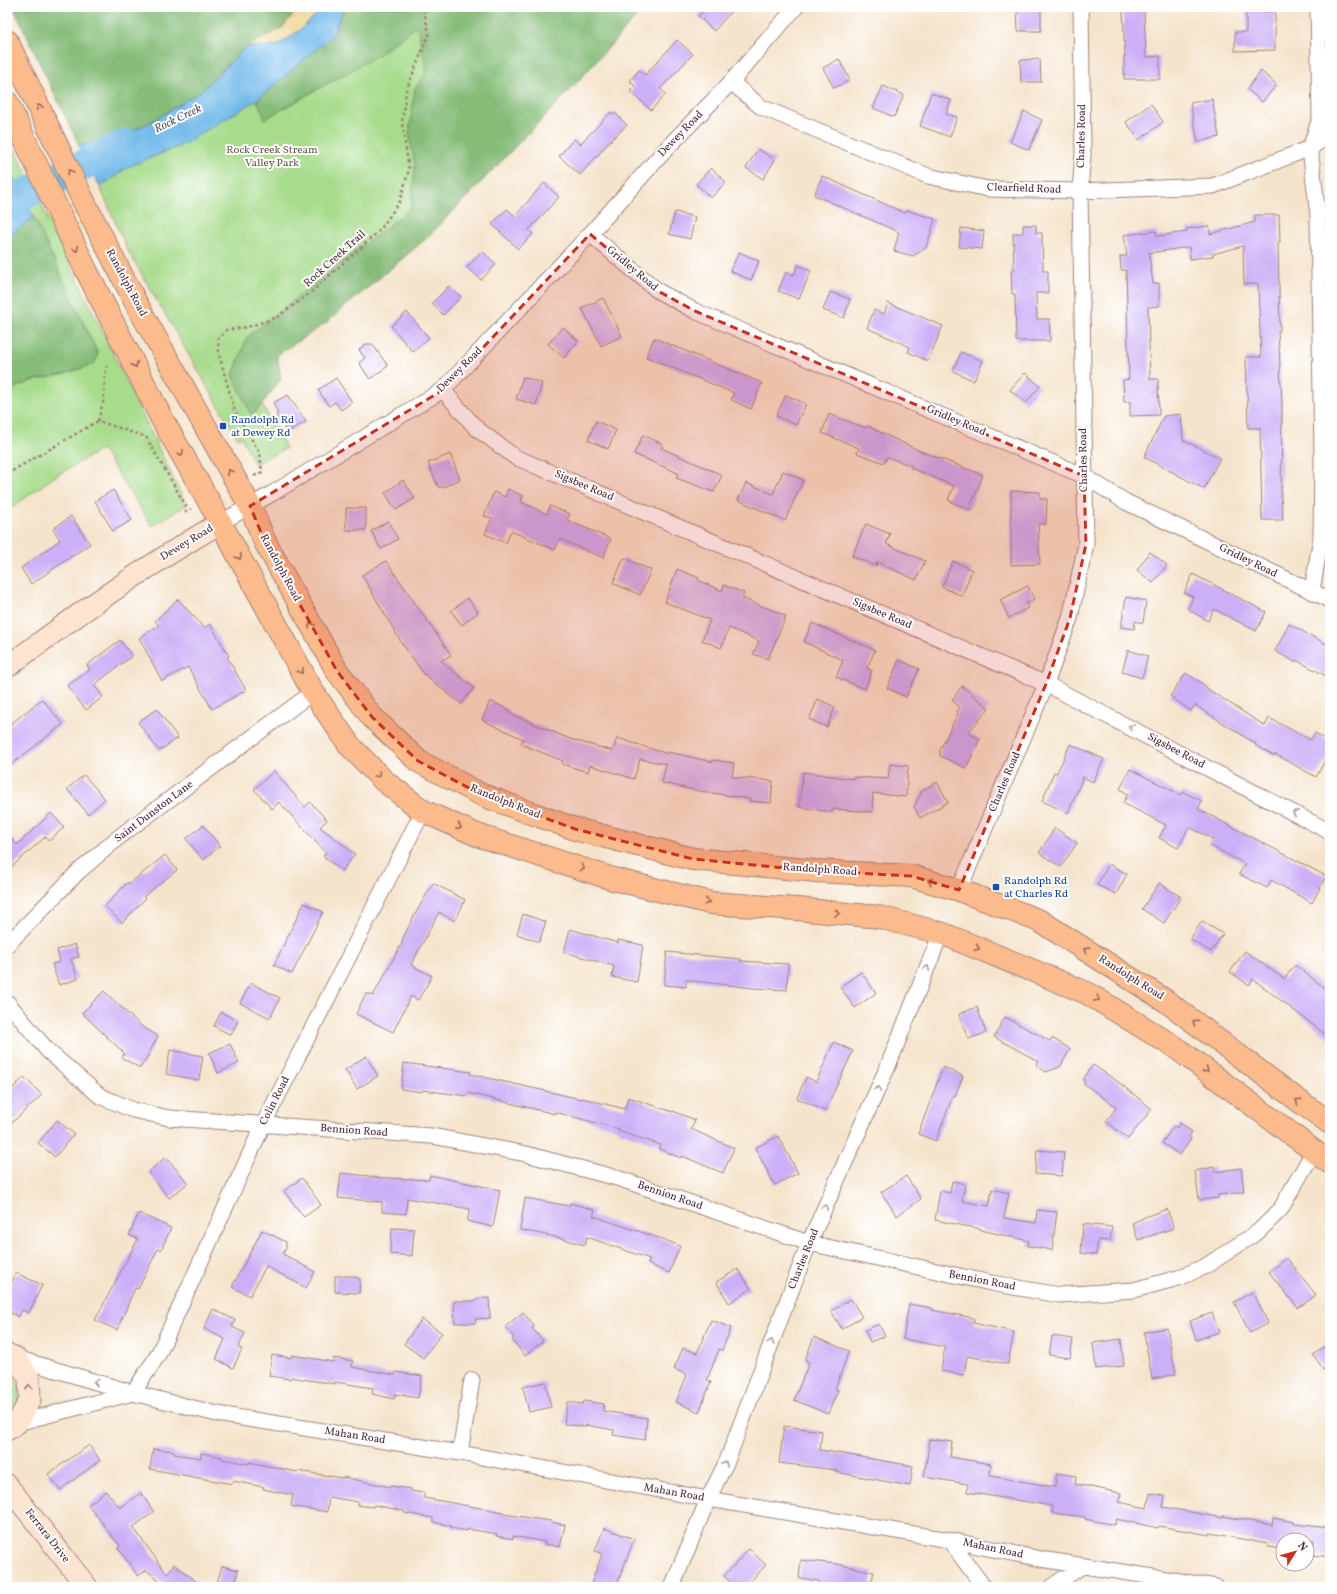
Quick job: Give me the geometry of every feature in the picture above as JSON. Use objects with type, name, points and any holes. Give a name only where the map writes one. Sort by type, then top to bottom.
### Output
[{"type":"main road","name":"Randolph Road","points":[[7,41],[84,202],[136,303],[250,506],[265,542],[337,671],[372,717],[418,761],[482,795],[568,826],[693,859],[816,871],[910,876],[959,890],[1040,921],[1166,1000],[1330,1123]]},
{"type":"main road","points":[[7,102],[59,214],[162,419],[312,692],[350,746],[383,780],[423,811],[477,835],[613,878],[704,901],[879,917],[941,933],[1087,994],[1175,1046],[1322,1157]]},
{"type":"street","name":"Dewey Road","points":[[7,667],[104,596],[188,541],[273,493],[443,390],[590,234],[668,147],[731,82],[796,7]]},
{"type":"street","name":"Charles Road","points":[[959,890],[1046,684],[1070,618],[1086,544],[1080,191],[1083,154],[1081,7]]},
{"type":"street","points":[[1312,591],[1321,537],[1322,456],[1318,215],[1310,148],[1320,118],[1318,7]]},
{"type":"street","name":"Clearfield Road","points":[[731,82],[761,107],[928,176],[988,189],[1080,191],[1213,186],[1310,148],[1330,134]]},
{"type":"street","name":"Gridley Road","points":[[590,234],[658,291],[695,311],[1084,476],[1126,502],[1330,600]]},
{"type":"street","name":"Sigsbee Road","points":[[443,390],[476,428],[515,457],[1046,684],[1330,832]]},
{"type":"street","name":"Saint Dunston Lane","points":[[7,945],[77,873],[119,837],[312,692]]},
{"type":"street","name":"Colin Road","points":[[133,1393],[158,1355],[262,1125],[423,811]]},
{"type":"street","name":"Charles Road","points":[[672,1587],[708,1499],[727,1461],[809,1243],[888,1066],[941,933]]},
{"type":"street","name":"Bennion Road","points":[[7,1002],[48,1051],[100,1096],[134,1110],[169,1118],[432,1136],[526,1154],[617,1178],[809,1243],[991,1283],[1059,1295],[1134,1290],[1178,1278],[1206,1266],[1259,1231],[1280,1210],[1322,1157]]},
{"type":"street","name":"Mahan Road","points":[[11,1356],[133,1393],[217,1414],[460,1453],[708,1499],[949,1540],[1041,1559],[1216,1587]]},
{"type":"street","name":"Mahan Road","points":[[11,1356],[29,1378],[30,1400],[12,1426]]},
{"type":"street","points":[[460,1453],[472,1380]]},
{"type":"street","name":"Mahan Road","points":[[12,1426],[133,1393]]},
{"type":"street","name":"Ferrara Drive","points":[[7,1485],[87,1587]]},
{"type":"street","points":[[949,1540],[984,1587]]},
{"type":"street","points":[[1051,1587],[1082,1566]]},
{"type":"path","name":"Rock Creek Trail","points":[[262,472],[260,453],[235,412],[219,354],[218,339],[226,330],[248,327],[277,317],[309,294],[380,230],[400,201],[408,170],[402,122],[406,91],[429,34],[423,7]]},
{"type":"path","points":[[7,474],[98,421],[104,399],[107,366]]},
{"type":"path","points":[[98,421],[146,437],[186,506],[186,512]]},
{"type":"highlighted area","points":[[590,234],[658,291],[695,311],[1084,476],[1086,544],[1070,618],[1046,684],[959,890],[911,876],[816,871],[693,859],[575,829],[482,795],[418,761],[372,717],[337,671],[265,542],[250,506],[443,390]]},
{"type":"green space","points":[[13,7],[299,7],[282,28],[246,47],[202,90],[153,121],[105,143],[79,145]]},
{"type":"green space","name":"Rock Creek Stream Valley Park","points":[[35,7],[625,7],[425,226],[238,361],[286,448],[255,464],[241,436],[238,439],[127,249],[100,187],[116,175]]},
{"type":"green space","points":[[344,7],[645,7],[572,88],[428,237],[326,323],[277,355],[281,379],[252,417],[233,375],[247,337],[411,208],[415,165],[409,133],[415,88],[427,72],[417,26],[378,55],[265,119],[257,100],[333,35]]},
{"type":"green space","points":[[7,133],[186,505],[152,526],[102,449],[54,477],[7,511]]},
{"type":"green space","points":[[34,217],[98,354],[94,364],[65,374],[32,381],[7,391],[7,238]]},
{"type":"green space","points":[[7,1367],[20,1386],[18,1409],[7,1416]]},
{"type":"sand","points":[[299,7],[320,7],[320,11],[300,30],[277,46],[246,47],[282,28]]},
{"type":"water","points":[[320,7],[344,7],[333,35],[257,100],[182,145],[128,167],[100,187],[79,145],[105,143],[153,121],[202,90],[246,47],[277,46],[300,30],[320,11]]},
{"type":"water","points":[[10,173],[34,217],[7,238],[7,175]]},
{"type":"building","points":[[707,7],[735,7],[714,31],[698,16]]},
{"type":"building","points":[[1017,7],[1041,7],[1041,31],[1018,31]]},
{"type":"building","points":[[1246,7],[1261,7],[1262,12],[1275,11],[1275,50],[1235,51],[1235,32],[1246,32]]},
{"type":"building","points":[[1123,10],[1144,10],[1146,57],[1160,56],[1160,79],[1124,79],[1125,57]]},
{"type":"building","points":[[677,40],[693,54],[660,89],[666,94],[651,110],[630,91],[635,86],[630,81],[639,70],[645,75]]},
{"type":"building","points":[[839,59],[850,80],[834,88],[823,68]]},
{"type":"building","points":[[1040,59],[1041,82],[1021,82],[1020,60]]},
{"type":"building","points":[[1261,71],[1277,85],[1262,102],[1247,89]]},
{"type":"building","points":[[883,86],[904,95],[894,117],[873,108]]},
{"type":"building","points":[[931,93],[951,100],[946,114],[957,117],[950,137],[920,126]]},
{"type":"building","points":[[1212,99],[1219,137],[1198,142],[1190,103]]},
{"type":"building","points":[[1151,104],[1163,122],[1139,140],[1126,122]]},
{"type":"building","points":[[1024,111],[1042,120],[1029,150],[1010,142]]},
{"type":"building","points":[[610,113],[615,113],[627,125],[611,140],[580,175],[559,156],[574,139],[580,144]]},
{"type":"building","points":[[758,149],[775,160],[763,179],[746,168]]},
{"type":"building","points":[[711,168],[726,182],[711,198],[696,184]]},
{"type":"building","points":[[822,176],[905,213],[906,210],[935,219],[926,248],[913,256],[894,251],[899,232],[814,195]]},
{"type":"building","points":[[544,183],[559,197],[529,230],[533,234],[518,249],[492,224],[507,209],[515,216]]},
{"type":"building","points":[[675,212],[695,217],[690,239],[669,234]]},
{"type":"building","points":[[1255,215],[1279,215],[1280,242],[1278,242],[1280,331],[1278,331],[1282,404],[1281,497],[1283,520],[1262,520],[1260,428],[1248,428],[1246,357],[1261,357],[1258,284],[1244,284],[1243,246],[1213,254],[1213,256],[1190,259],[1189,247],[1149,253],[1153,284],[1159,283],[1159,306],[1148,307],[1150,379],[1158,379],[1159,415],[1130,416],[1130,402],[1124,402],[1123,380],[1129,379],[1126,270],[1121,270],[1120,256],[1127,256],[1124,235],[1156,231],[1157,236],[1187,232],[1186,229],[1209,226],[1210,234],[1255,222]]},
{"type":"building","points":[[1023,225],[1036,225],[1036,233],[1042,233],[1043,271],[1048,271],[1048,293],[1036,293],[1037,319],[1049,319],[1050,341],[1016,341],[1015,294],[1012,294],[1011,271],[1014,271],[1013,233],[1023,233]]},
{"type":"building","points":[[961,228],[984,231],[982,249],[959,247]]},
{"type":"building","points":[[482,251],[496,264],[481,280],[467,267]]},
{"type":"building","points":[[739,252],[759,261],[751,280],[730,271]]},
{"type":"building","points":[[798,265],[811,271],[799,299],[778,291],[786,272],[794,275]]},
{"type":"building","points":[[449,286],[461,297],[443,315],[432,303]]},
{"type":"building","points":[[830,292],[850,299],[844,318],[823,310]]},
{"type":"building","points":[[603,298],[622,336],[601,346],[582,308]]},
{"type":"building","points":[[888,303],[943,326],[928,361],[908,352],[910,347],[867,328],[874,310],[884,314]]},
{"type":"building","points":[[407,312],[429,338],[413,352],[391,326]]},
{"type":"building","points":[[563,327],[578,341],[564,358],[548,344]]},
{"type":"building","points":[[654,338],[762,383],[751,409],[731,400],[734,393],[646,357]]},
{"type":"building","points":[[366,344],[372,344],[388,366],[370,379],[359,363],[365,358],[359,350]]},
{"type":"building","points":[[961,352],[983,361],[974,381],[953,371]]},
{"type":"building","points":[[1025,373],[1040,386],[1026,403],[1010,390]]},
{"type":"building","points":[[523,377],[542,383],[536,405],[516,399]]},
{"type":"building","points":[[336,378],[352,402],[341,410],[335,402],[329,406],[318,390]]},
{"type":"building","points":[[288,395],[306,422],[287,432],[276,414],[278,413],[273,403]]},
{"type":"building","points":[[786,395],[806,404],[796,425],[776,416]]},
{"type":"building","points":[[829,414],[866,428],[867,426],[918,450],[983,475],[969,510],[948,500],[954,486],[911,468],[912,466],[887,457],[884,463],[857,453],[859,448],[822,433]]},
{"type":"building","points":[[1181,414],[1183,440],[1220,458],[1204,489],[1144,457],[1164,416]]},
{"type":"building","points":[[596,421],[616,430],[608,449],[588,440]]},
{"type":"building","points":[[643,435],[663,444],[661,448],[722,475],[714,492],[676,478],[678,473],[634,454]]},
{"type":"building","points":[[450,454],[460,479],[444,487],[438,487],[428,463]]},
{"type":"building","points":[[783,471],[803,480],[785,521],[738,500],[746,483],[773,494]]},
{"type":"building","points":[[403,480],[415,498],[396,510],[385,493]]},
{"type":"building","points":[[508,489],[523,496],[521,502],[547,514],[550,506],[570,514],[567,520],[611,539],[603,558],[560,539],[555,550],[511,531],[506,543],[485,534],[492,518],[484,516],[494,492],[505,497]]},
{"type":"building","points":[[113,490],[132,520],[113,531],[95,501]]},
{"type":"building","points":[[1011,491],[1040,492],[1040,499],[1047,499],[1046,524],[1038,524],[1040,564],[1011,565]]},
{"type":"building","points":[[346,508],[366,508],[366,530],[346,530]]},
{"type":"building","points":[[71,516],[90,544],[31,584],[21,568],[60,540],[53,529]]},
{"type":"building","points":[[388,521],[398,539],[381,549],[371,531]]},
{"type":"building","points":[[866,524],[890,534],[886,544],[925,561],[916,580],[877,562],[876,566],[852,556]]},
{"type":"building","points":[[1150,552],[1167,565],[1153,583],[1137,570]]},
{"type":"building","points":[[624,558],[651,570],[640,595],[613,583]]},
{"type":"building","points":[[386,561],[451,655],[441,661],[474,688],[461,704],[424,674],[401,642],[362,575]]},
{"type":"building","points":[[953,561],[972,570],[962,596],[942,587]]},
{"type":"building","points":[[677,569],[699,578],[698,580],[722,591],[724,585],[744,593],[742,598],[786,616],[768,659],[753,654],[759,641],[729,628],[721,648],[702,640],[710,620],[665,602]]},
{"type":"building","points":[[1193,574],[1266,612],[1256,631],[1214,609],[1208,621],[1188,609],[1193,597],[1184,593]]},
{"type":"building","points":[[1028,586],[1034,599],[1026,603],[1028,608],[1009,618],[1000,600]]},
{"type":"building","points":[[1126,597],[1146,601],[1143,623],[1135,621],[1134,629],[1121,627]]},
{"type":"building","points":[[467,598],[478,612],[462,625],[451,611]]},
{"type":"building","points":[[178,599],[204,628],[210,624],[229,656],[227,657],[246,690],[212,709],[188,667],[162,681],[139,638],[159,625],[155,621]]},
{"type":"building","points":[[812,623],[875,650],[867,668],[872,671],[865,689],[836,677],[843,660],[804,642]]},
{"type":"building","points":[[1289,624],[1330,646],[1330,678],[1275,651]]},
{"type":"building","points":[[120,640],[132,656],[94,685],[103,697],[86,710],[67,686],[90,670],[87,665]]},
{"type":"building","points":[[1128,650],[1148,656],[1142,678],[1122,672]]},
{"type":"building","points":[[899,660],[919,669],[906,697],[887,688]]},
{"type":"building","points":[[1186,673],[1207,687],[1206,688],[1265,726],[1269,718],[1311,740],[1315,733],[1330,742],[1330,752],[1316,777],[1275,754],[1274,756],[1255,745],[1256,744],[1195,705],[1191,711],[1170,696]]},
{"type":"building","points":[[962,686],[989,708],[968,733],[980,739],[966,768],[940,756],[940,750],[958,713],[956,712],[960,707],[952,700]]},
{"type":"building","points":[[42,699],[63,724],[7,768],[7,727]]},
{"type":"building","points":[[818,699],[835,707],[827,727],[809,719]]},
{"type":"building","points":[[490,701],[510,710],[509,713],[570,739],[613,751],[617,738],[668,754],[668,752],[713,762],[713,760],[734,763],[732,777],[773,781],[771,803],[749,801],[750,799],[662,783],[666,764],[640,759],[634,779],[590,765],[588,772],[562,764],[563,761],[521,744],[523,739],[482,720]]},
{"type":"building","points":[[157,709],[178,738],[159,751],[138,722]]},
{"type":"building","points":[[1070,744],[1104,759],[1093,782],[1083,777],[1068,813],[1042,801],[1054,772],[1057,773]]},
{"type":"building","points":[[890,764],[908,766],[906,797],[873,793],[872,812],[833,809],[832,812],[799,807],[803,772],[853,779],[853,777],[888,779]]},
{"type":"building","points":[[1130,769],[1181,795],[1183,792],[1202,801],[1198,809],[1326,876],[1312,903],[1271,880],[1267,888],[1239,874],[1245,864],[1209,845],[1213,839],[1189,827],[1178,848],[1159,838],[1166,825],[1123,803],[1128,794],[1120,789]]},
{"type":"building","points":[[274,771],[305,807],[310,802],[327,820],[320,827],[355,854],[342,871],[323,856],[326,853],[279,802],[272,809],[254,789]]},
{"type":"building","points":[[84,775],[105,799],[88,814],[67,789]]},
{"type":"building","points":[[937,782],[948,802],[920,818],[914,807],[922,791]]},
{"type":"building","points":[[51,813],[64,827],[49,841],[45,837],[7,871],[7,833],[17,845]]},
{"type":"building","points":[[203,825],[220,846],[203,860],[186,839]]},
{"type":"building","points":[[1055,828],[1077,843],[1061,867],[1039,853]]},
{"type":"building","points":[[165,855],[177,870],[143,897],[145,899],[122,923],[105,906],[128,882],[129,884]]},
{"type":"building","points":[[1109,864],[1127,874],[1116,894],[1097,885]]},
{"type":"building","points":[[433,883],[465,900],[455,921],[439,912],[411,965],[432,976],[418,1000],[411,996],[393,1032],[356,1014],[366,993],[373,996],[403,941],[402,940],[413,918]]},
{"type":"building","points":[[1159,883],[1181,897],[1164,923],[1142,909]]},
{"type":"building","points":[[304,903],[323,912],[292,974],[274,965]]},
{"type":"building","points":[[523,914],[546,922],[539,942],[517,934]]},
{"type":"building","points":[[1202,921],[1223,934],[1211,952],[1190,939]]},
{"type":"building","points":[[570,929],[618,943],[618,940],[643,945],[637,982],[612,977],[614,966],[564,952]]},
{"type":"building","points":[[75,944],[79,957],[71,959],[78,979],[59,985],[52,964],[60,962],[57,950]]},
{"type":"building","points":[[1245,951],[1284,979],[1295,965],[1330,992],[1330,1038],[1253,979],[1249,985],[1230,972]]},
{"type":"building","points":[[667,952],[741,959],[740,961],[788,964],[787,990],[753,988],[686,980],[686,987],[664,985]]},
{"type":"building","points":[[861,972],[876,993],[855,1008],[840,987]]},
{"type":"building","points":[[251,983],[280,998],[270,1018],[240,1003]]},
{"type":"building","points":[[104,991],[141,1026],[158,1036],[140,1068],[122,1058],[124,1053],[82,1013]]},
{"type":"building","points":[[977,1007],[986,1033],[968,1039],[959,1014]]},
{"type":"building","points":[[221,1012],[238,1021],[231,1035],[214,1026]]},
{"type":"building","points":[[1005,1017],[1050,1041],[1052,1038],[1070,1049],[1060,1067],[1046,1072],[1036,1065],[1038,1061],[994,1037]]},
{"type":"building","points":[[834,1042],[853,1051],[825,1111],[797,1098],[806,1077],[816,1082]]},
{"type":"building","points":[[230,1044],[239,1063],[218,1073],[209,1053]]},
{"type":"building","points":[[170,1050],[203,1056],[199,1080],[166,1074]]},
{"type":"building","points":[[366,1056],[378,1076],[357,1089],[345,1070]]},
{"type":"building","points":[[404,1063],[471,1072],[470,1074],[582,1098],[625,1109],[628,1097],[673,1111],[695,1120],[691,1129],[734,1148],[723,1173],[682,1156],[681,1158],[659,1149],[661,1145],[618,1131],[619,1129],[555,1112],[555,1114],[468,1093],[467,1096],[423,1090],[422,1092],[401,1089]]},
{"type":"building","points":[[1093,1065],[1121,1084],[1152,1109],[1128,1139],[1106,1121],[1117,1107],[1084,1084],[1084,1078]]},
{"type":"building","points":[[943,1067],[963,1076],[955,1096],[953,1095],[936,1141],[918,1134]]},
{"type":"building","points":[[24,1077],[42,1095],[7,1127],[7,1094]]},
{"type":"building","points":[[57,1120],[74,1134],[55,1157],[38,1143]]},
{"type":"building","points":[[1180,1123],[1192,1132],[1189,1137],[1191,1139],[1180,1155],[1162,1143],[1174,1126],[1177,1128]]},
{"type":"building","points":[[778,1136],[798,1173],[775,1185],[755,1148]]},
{"type":"building","points":[[1037,1150],[1064,1152],[1062,1176],[1035,1174]]},
{"type":"building","points":[[166,1157],[188,1183],[169,1198],[148,1172]]},
{"type":"building","points":[[1214,1167],[1215,1172],[1241,1168],[1244,1192],[1218,1195],[1218,1198],[1199,1200],[1195,1171]]},
{"type":"building","points":[[341,1173],[369,1177],[429,1180],[430,1175],[500,1190],[493,1227],[467,1221],[470,1209],[407,1198],[406,1214],[382,1212],[382,1202],[338,1198]]},
{"type":"building","points":[[906,1176],[921,1199],[897,1216],[881,1192]]},
{"type":"building","points":[[302,1178],[321,1205],[304,1217],[284,1191]]},
{"type":"building","points":[[952,1181],[965,1184],[962,1201],[989,1206],[992,1189],[1009,1193],[1004,1218],[1036,1223],[1037,1210],[1057,1212],[1052,1250],[1028,1246],[1029,1241],[981,1229],[935,1220],[940,1191],[950,1193]]},
{"type":"building","points":[[525,1198],[569,1206],[570,1203],[595,1210],[593,1216],[680,1246],[669,1273],[648,1264],[650,1259],[587,1237],[585,1245],[552,1236],[520,1230]]},
{"type":"building","points":[[1167,1209],[1174,1228],[1138,1240],[1132,1223]]},
{"type":"building","points":[[139,1213],[171,1228],[161,1250],[158,1249],[138,1289],[135,1288],[117,1330],[95,1320],[138,1239],[129,1235]]},
{"type":"building","points":[[1083,1224],[1112,1227],[1110,1241],[1098,1240],[1096,1255],[1081,1253]]},
{"type":"building","points":[[392,1228],[414,1229],[412,1256],[390,1254]]},
{"type":"building","points":[[262,1230],[286,1242],[286,1248],[283,1254],[315,1272],[306,1288],[266,1266],[250,1296],[232,1287]]},
{"type":"building","points":[[1287,1258],[1316,1295],[1298,1308],[1269,1272]]},
{"type":"building","points":[[738,1269],[751,1289],[729,1303],[716,1282]]},
{"type":"building","points":[[16,1273],[42,1285],[29,1313],[22,1310],[19,1317],[7,1311],[7,1293]]},
{"type":"building","points":[[335,1276],[353,1276],[360,1279],[359,1293],[335,1292]]},
{"type":"building","points":[[1253,1292],[1268,1323],[1250,1333],[1234,1302]]},
{"type":"building","points":[[489,1298],[490,1318],[475,1319],[476,1323],[455,1323],[454,1301],[476,1301],[476,1299]]},
{"type":"building","points":[[851,1299],[862,1317],[842,1329],[831,1311]]},
{"type":"building","points":[[909,1304],[974,1318],[973,1323],[1014,1332],[1008,1364],[967,1356],[964,1375],[941,1371],[945,1347],[903,1339]]},
{"type":"building","points":[[213,1309],[235,1320],[232,1327],[245,1333],[238,1348],[242,1349],[233,1368],[216,1359],[225,1339],[204,1329]]},
{"type":"building","points":[[523,1312],[534,1326],[532,1328],[543,1341],[525,1356],[512,1340],[514,1338],[505,1327]]},
{"type":"building","points":[[1212,1313],[1219,1332],[1196,1340],[1190,1321]]},
{"type":"building","points":[[422,1319],[442,1333],[423,1358],[404,1344]]},
{"type":"building","points":[[711,1320],[731,1328],[722,1350],[719,1349],[707,1380],[711,1382],[699,1412],[676,1402],[687,1375],[674,1369],[683,1348],[697,1353]]},
{"type":"building","points":[[879,1324],[885,1336],[870,1342],[865,1330]]},
{"type":"building","points":[[1167,1328],[1176,1374],[1152,1379],[1144,1332]]},
{"type":"building","points":[[1052,1336],[1073,1339],[1070,1358],[1049,1355]]},
{"type":"building","points":[[814,1337],[849,1351],[835,1389],[838,1390],[828,1414],[794,1400],[809,1362],[805,1360]]},
{"type":"building","points":[[1121,1339],[1124,1366],[1096,1369],[1093,1343]]},
{"type":"building","points":[[1330,1343],[1330,1378],[1313,1355]]},
{"type":"building","points":[[272,1355],[291,1358],[292,1355],[333,1362],[334,1358],[353,1361],[352,1367],[395,1375],[396,1372],[422,1376],[418,1398],[395,1394],[394,1399],[372,1394],[373,1388],[335,1382],[335,1384],[291,1377],[290,1379],[269,1376]]},
{"type":"building","points":[[545,1382],[551,1407],[529,1412],[523,1387]]},
{"type":"building","points":[[584,1401],[604,1404],[603,1411],[647,1418],[645,1440],[613,1435],[614,1430],[586,1425],[586,1427],[564,1424],[567,1402],[583,1404]]},
{"type":"building","points":[[784,1426],[822,1431],[820,1450],[913,1466],[910,1486],[836,1472],[836,1470],[779,1463]]},
{"type":"building","points":[[930,1439],[952,1442],[950,1457],[991,1464],[990,1476],[1055,1487],[1057,1473],[1076,1476],[1075,1484],[1121,1493],[1119,1502],[1147,1508],[1150,1493],[1165,1496],[1163,1507],[1272,1525],[1273,1518],[1294,1522],[1294,1524],[1330,1528],[1330,1557],[1315,1555],[1315,1532],[1275,1532],[1275,1548],[1268,1547],[1268,1544],[1210,1533],[1210,1535],[1159,1526],[1158,1528],[1116,1519],[1115,1525],[1085,1519],[1085,1517],[1052,1513],[1052,1506],[967,1492],[968,1484],[924,1477]]},
{"type":"building","points":[[89,1445],[100,1460],[60,1490],[48,1474]]},
{"type":"building","points":[[153,1449],[174,1451],[174,1454],[201,1458],[201,1453],[249,1464],[249,1462],[297,1472],[343,1477],[390,1487],[411,1489],[411,1491],[424,1493],[424,1498],[503,1512],[503,1514],[551,1521],[565,1525],[560,1547],[544,1544],[545,1542],[513,1536],[513,1539],[496,1536],[497,1534],[451,1528],[451,1526],[433,1522],[433,1518],[404,1513],[404,1511],[374,1505],[373,1507],[357,1505],[358,1502],[329,1497],[327,1512],[291,1506],[293,1495],[263,1489],[264,1487],[233,1481],[232,1484],[150,1469]]},
{"type":"building","points":[[106,1491],[120,1508],[141,1493],[154,1512],[133,1527],[167,1574],[174,1564],[203,1587],[168,1587],[146,1570],[138,1576],[118,1548],[120,1546],[88,1505]]},
{"type":"building","points":[[604,1528],[634,1539],[616,1587],[590,1587],[602,1554],[595,1551]]},
{"type":"building","points":[[749,1549],[766,1565],[745,1587],[735,1587],[724,1576]]},
{"type":"building","points":[[801,1560],[837,1564],[874,1572],[870,1587],[819,1587],[819,1581],[799,1578]]},
{"type":"building","points":[[222,1566],[238,1570],[234,1587],[216,1587]]},
{"type":"waterway","name":"Rock Creek","points":[[7,203],[125,144]]},
{"type":"place","name":"Randolph Rd at Dewey Rd","points":[[223,426]]},
{"type":"place","name":"Randolph Rd at Charles Rd","points":[[996,887]]}]
